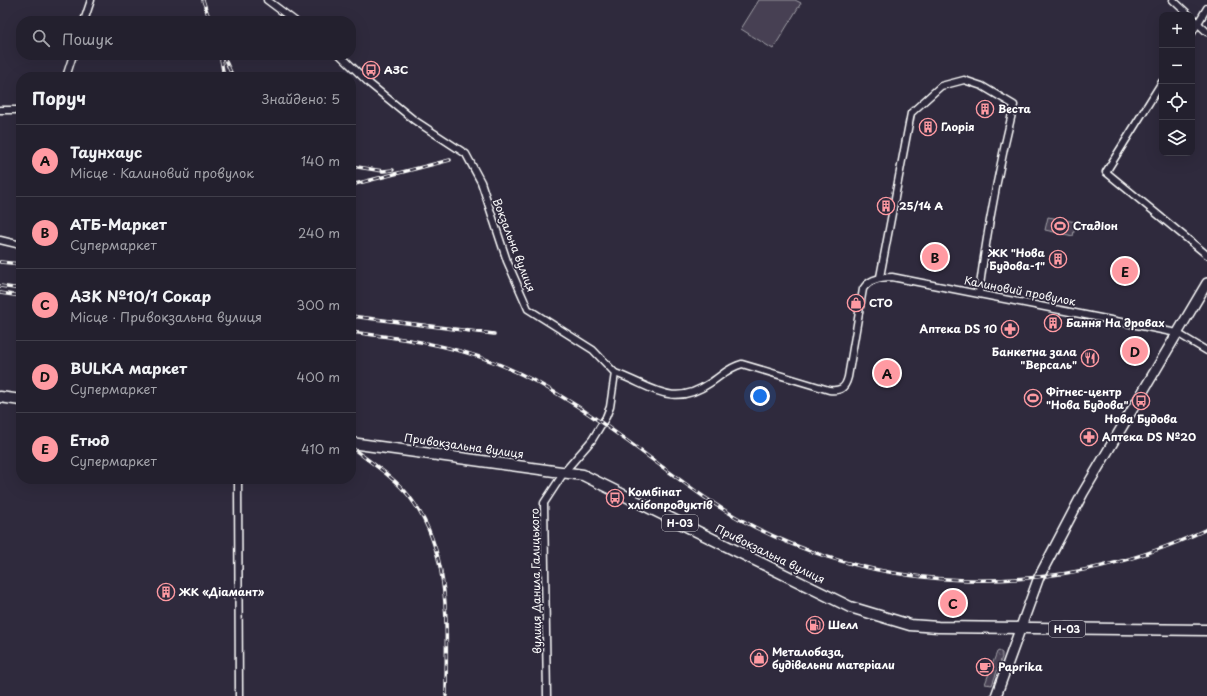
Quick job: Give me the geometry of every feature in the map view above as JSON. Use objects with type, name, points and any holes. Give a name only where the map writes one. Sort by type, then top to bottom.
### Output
[{"type":"main road","points":[[996,696],[1039,577],[1084,493],[1207,283]]},
{"type":"main road","points":[[0,397],[16,399]]},
{"type":"main road","name":"Привокзальна вулиця","points":[[356,444],[565,471],[583,475],[850,608],[910,625],[1020,628]]},
{"type":"main road","name":"Н-03","points":[[1020,628],[1207,630]]},
{"type":"street","points":[[86,16],[91,0]]},
{"type":"street","points":[[267,0],[288,16]]},
{"type":"street","points":[[1173,0],[1186,12]]},
{"type":"street","points":[[1195,28],[1207,8]]},
{"type":"street","points":[[1195,20],[1207,32]]},
{"type":"street","points":[[68,72],[71,60]]},
{"type":"street","name":"Вокзальна вулиця","points":[[345,60],[370,84],[414,120],[466,154],[480,182],[507,261],[528,309],[593,350],[615,373]]},
{"type":"street","points":[[565,471],[592,440],[606,417],[610,406],[615,373],[634,380],[656,391],[676,396],[695,392],[710,383],[732,366],[742,364],[829,390],[839,391],[845,386],[848,377],[863,289],[866,284],[880,277],[911,113],[941,86],[964,80],[982,86],[1014,105],[1001,159],[987,230],[979,293]]},
{"type":"street","points":[[1161,84],[1106,172],[1207,255]]},
{"type":"street","points":[[0,110],[16,110]]},
{"type":"street","points":[[0,240],[16,244]]},
{"type":"street","name":"Калиновий провулок","points":[[880,277],[892,277],[979,293],[1177,333],[1207,351]]},
{"type":"street","name":"вулиця Данила Галицького","points":[[547,696],[544,502],[565,471]]},
{"type":"street","points":[[238,484],[239,696]]},
{"type":"green space","points":[[759,0],[795,0],[801,3],[773,49],[741,29]]},
{"type":"green space","name":"Стадіон","points":[[1048,217],[1076,222],[1073,236],[1045,230]]},
{"type":"green space","points":[[999,651],[1002,653],[1002,657],[992,685],[985,684],[997,652]]},
{"type":"railway","points":[[203,0],[208,16]]},
{"type":"railway","points":[[221,60],[223,72]]},
{"type":"railway","points":[[225,60],[231,72]]},
{"type":"railway","points":[[356,184],[450,160]]},
{"type":"railway","points":[[356,167],[383,171],[393,170]]},
{"type":"railway","points":[[0,262],[16,264]]},
{"type":"railway","points":[[0,286],[16,288]]},
{"type":"railway","points":[[0,293],[16,295]]},
{"type":"railway","points":[[356,317],[494,334]]},
{"type":"railway","points":[[356,333],[406,339],[442,346],[478,356],[496,363],[553,391],[606,426],[710,501],[767,533],[827,557],[890,572],[955,580],[1020,579],[1084,570],[1147,553],[1207,529]]},
{"type":"railway","points":[[356,451],[389,476],[409,496],[423,518],[433,542],[440,567],[444,592],[446,618],[446,696]]},
{"type":"place","name":"АЗС","points":[[371,70]]},
{"type":"place","name":"Веста","points":[[985,109]]},
{"type":"place","name":"Глорія","points":[[928,127]]},
{"type":"place","name":"25/14 А","points":[[886,206]]},
{"type":"place","name":"Стадіон","points":[[1060,226]]},
{"type":"place","name":"АТБ-Маркет","points":[[935,257]]},
{"type":"place","name":"ЖК \"Нова Будова-1\"","points":[[1058,259]]},
{"type":"place","name":"Етюд","points":[[1125,271]]},
{"type":"place","name":"СТО","points":[[856,303]]},
{"type":"place","name":"Бання На дровах","points":[[1053,323]]},
{"type":"place","name":"Аптека DS 10","points":[[1010,329]]},
{"type":"place","name":"BULKA маркет","points":[[1135,351]]},
{"type":"place","name":"Банкетна зала \"Версаль\"","points":[[1090,358]]},
{"type":"place","name":"Таунхаус","points":[[887,373]]},
{"type":"place","name":"Фітнес-центр \"Нова Будова\"","points":[[1033,398]]},
{"type":"place","name":"Нова Будова","points":[[1141,401]]},
{"type":"place","name":"Аптека DS №20","points":[[1089,437]]},
{"type":"place","name":"Комбінат хлібопродуктів","points":[[615,498]]},
{"type":"place","name":"ЖК «Діамант»","points":[[166,592]]},
{"type":"place","name":"АЗК №10/1 Сокар","points":[[953,603]]},
{"type":"place","name":"Шелл","points":[[815,625]]},
{"type":"place","name":"Металобаза, будівельни матеріали","points":[[759,658]]},
{"type":"place","name":"Paprika","points":[[985,667]]}]
